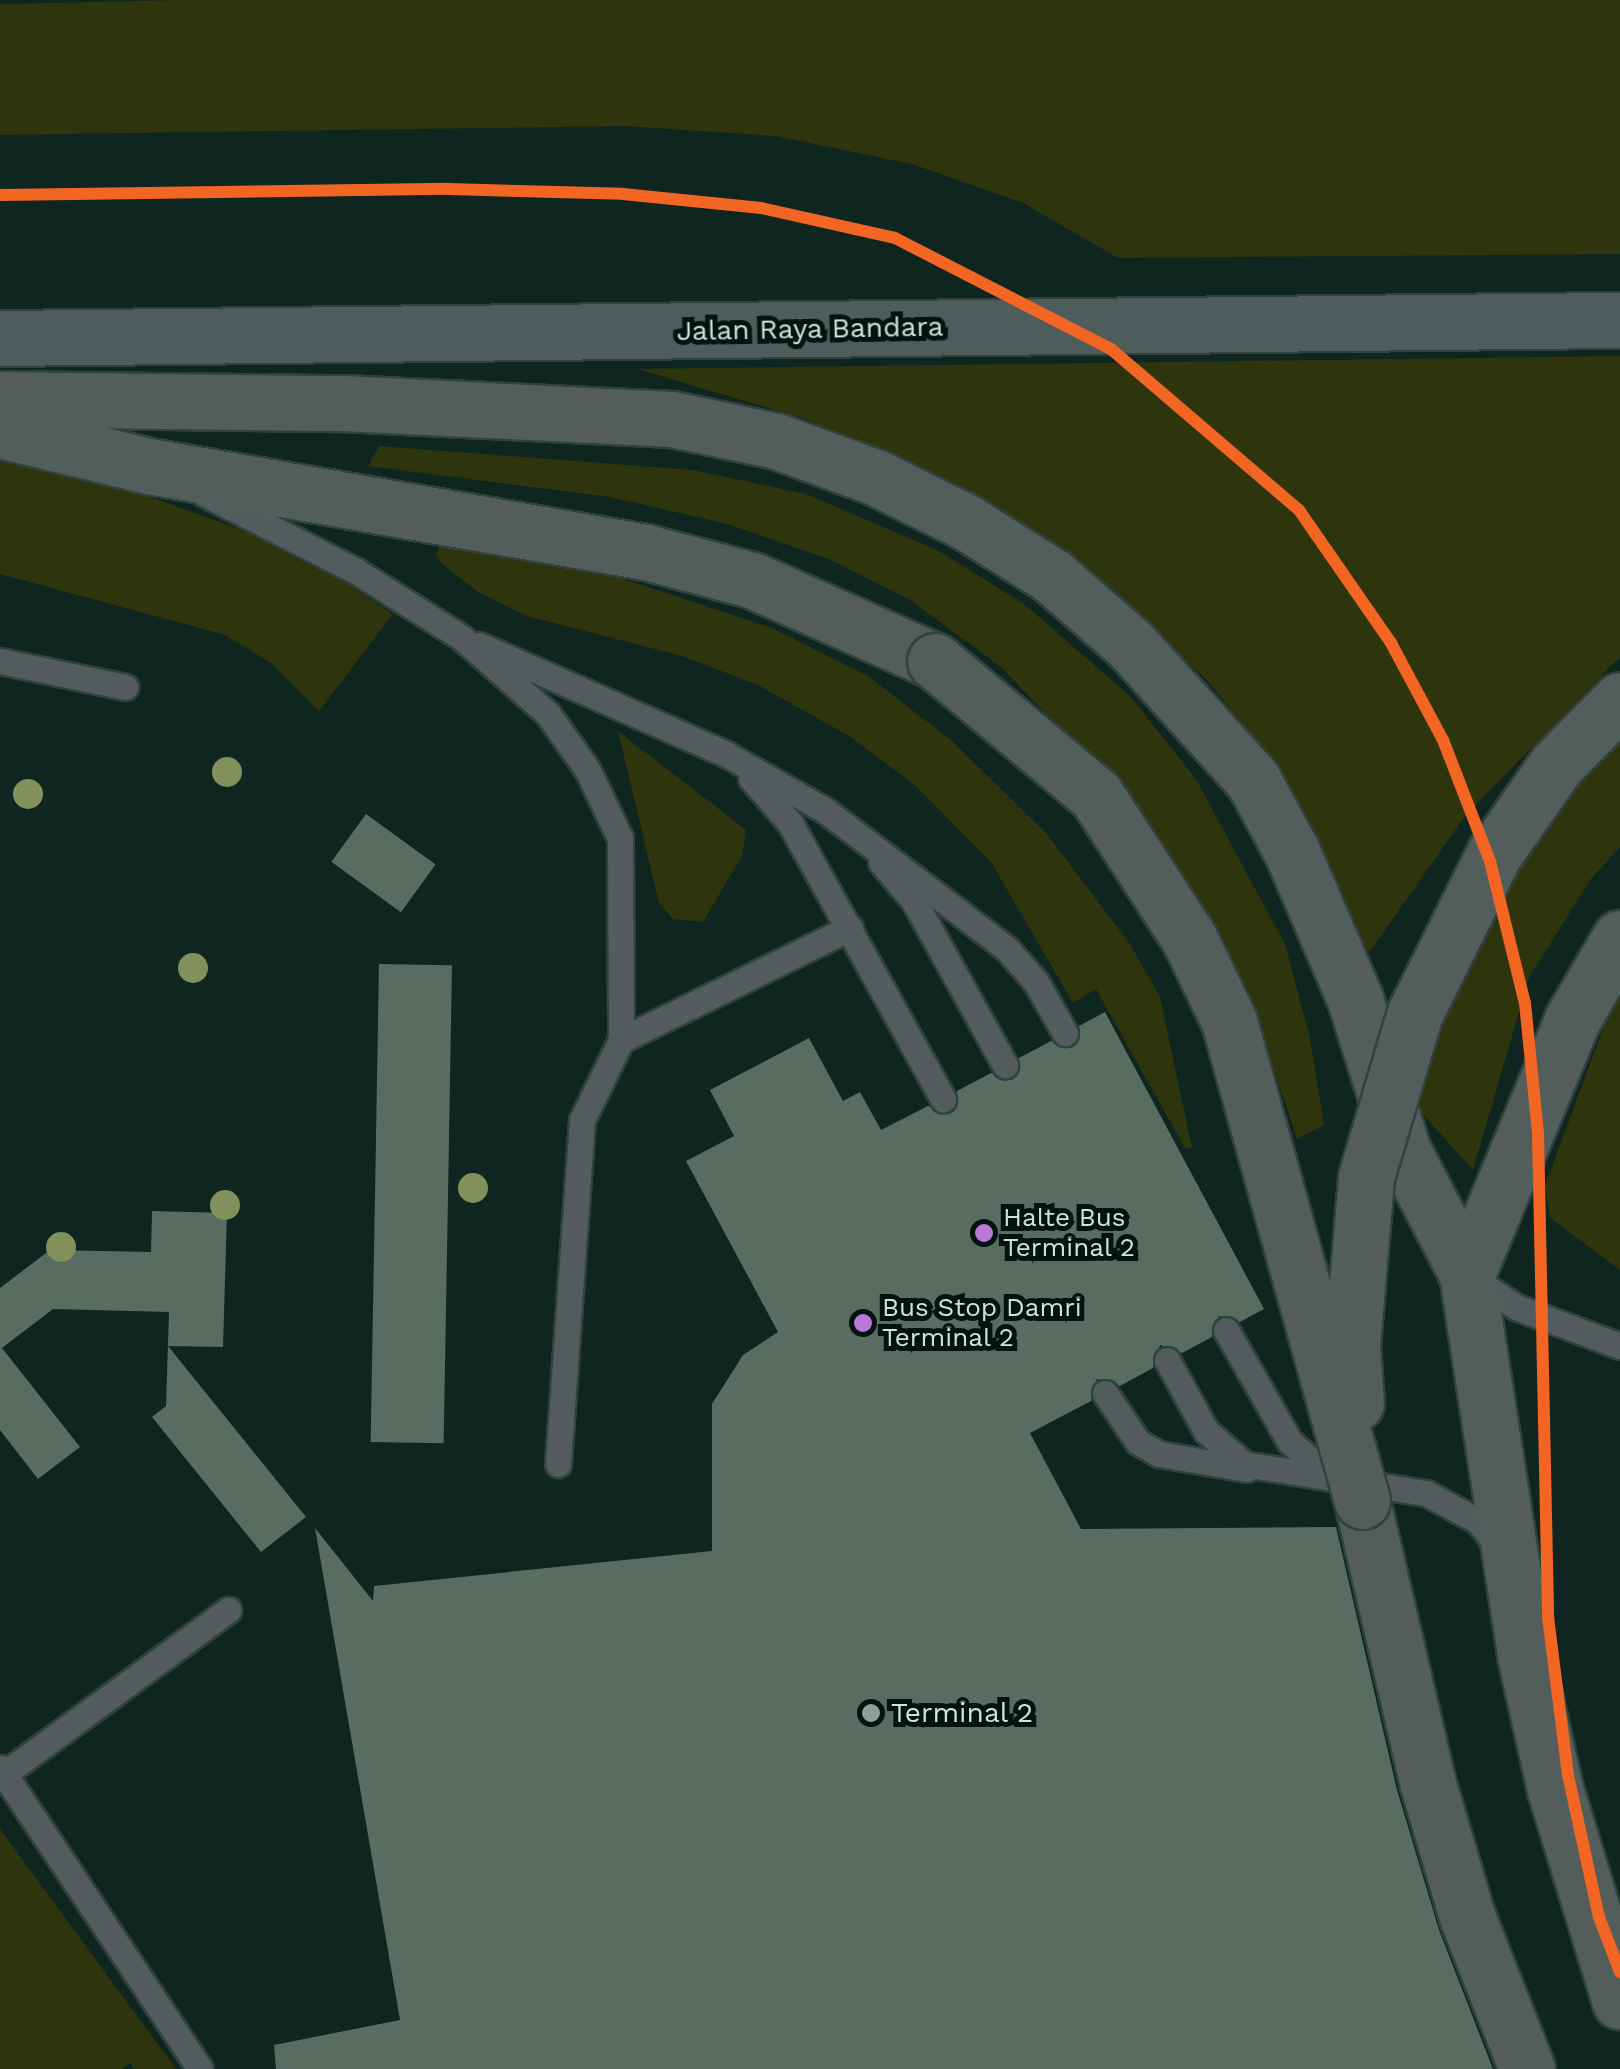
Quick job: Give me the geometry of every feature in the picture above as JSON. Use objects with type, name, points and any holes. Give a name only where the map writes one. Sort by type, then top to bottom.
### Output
[{"type":"main road","name":"Jalan Raya Bandara","points":[[0,338],[1620,320]]},
{"type":"street","points":[[0,400],[343,403],[672,418],[792,447],[875,477],[966,522],[1052,576],[1131,645],[1252,780],[1324,918],[1403,1151],[1467,1274],[1511,1579],[1555,1788],[1620,2001]]},
{"type":"street","points":[[0,430],[149,466],[646,552],[752,580],[935,662],[1096,795],[1188,938],[1229,1022],[1432,1798],[1468,1918],[1527,2069]]},
{"type":"street","points":[[1352,1491],[1352,1345],[1366,1177],[1415,1013],[1494,854],[1556,764],[1620,700]]},
{"type":"street","points":[[1467,1274],[1572,1020],[1620,938]]},
{"type":"lane","points":[[149,466],[356,571],[461,637],[726,754],[826,811],[1008,949],[1036,982],[1064,1033]]},
{"type":"lane","points":[[461,637],[548,714],[587,770],[620,838],[621,1040],[582,1120],[558,1464]]},
{"type":"lane","points":[[0,661],[125,687]]},
{"type":"lane","points":[[726,754],[790,823],[943,1098]]},
{"type":"lane","points":[[826,811],[914,900],[1005,1065]]},
{"type":"lane","points":[[621,1040],[850,928]]},
{"type":"lane","points":[[1467,1274],[1516,1307],[1620,1346]]},
{"type":"lane","points":[[1226,1330],[1304,1460],[1352,1491]]},
{"type":"lane","points":[[1168,1360],[1206,1431],[1244,1464],[1267,1472]]},
{"type":"lane","points":[[1106,1394],[1138,1442],[1159,1454],[1352,1491],[1426,1493],[1454,1505],[1496,1540],[1511,1579]]},
{"type":"lane","points":[[200,2069],[2,1771],[228,1610]]},
{"type":"green space","points":[[179,0],[1620,0],[1620,254],[1118,258],[1023,203],[912,164],[775,136],[624,126],[0,135],[0,4]]},
{"type":"green space","points":[[1620,356],[1620,657],[1466,815],[1361,964],[1271,759],[1206,679],[1108,590],[1002,515],[805,419],[637,369]]},
{"type":"green space","points":[[379,446],[693,470],[806,494],[939,551],[1024,604],[1130,696],[1196,779],[1285,944],[1310,1038],[1324,1125],[1297,1139],[1251,1001],[1206,912],[1147,820],[1001,667],[910,600],[829,559],[727,524],[610,497],[368,466]]},
{"type":"green space","points":[[0,455],[113,483],[244,531],[308,558],[393,614],[319,711],[271,663],[225,635],[0,574]]},
{"type":"green space","points":[[441,543],[590,568],[772,628],[868,676],[951,740],[1047,834],[1130,944],[1160,997],[1192,1148],[1185,1148],[1096,989],[1073,1003],[991,862],[916,786],[849,736],[758,685],[682,656],[527,616],[478,592],[441,563],[436,555]]},
{"type":"green space","points":[[618,731],[746,830],[742,856],[703,922],[673,919],[659,903]]},
{"type":"green space","points":[[1620,731],[1620,847],[1590,880],[1529,978],[1473,1170],[1411,1101],[1478,933],[1550,812]]},
{"type":"green space","points":[[1620,982],[1620,1270],[1550,1218],[1545,1186]]},
{"type":"green space","points":[[0,1829],[176,2069],[135,2069],[130,2063],[121,2069],[0,2069]]},
{"type":"building","points":[[366,814],[436,865],[401,912],[331,862]]},
{"type":"building","points":[[379,964],[452,965],[444,1443],[371,1442]]},
{"type":"building","name":"Terminal 2","points":[[1105,1012],[1264,1309],[1240,1322],[1219,1316],[1212,1337],[1182,1353],[1160,1345],[1153,1368],[1120,1386],[1097,1379],[1091,1401],[1030,1433],[1081,1529],[1336,1527],[1397,1790],[1439,1930],[1493,2069],[276,2069],[274,2045],[400,2020],[315,1528],[373,1601],[374,1586],[712,1551],[712,1404],[743,1355],[778,1332],[686,1161],[734,1136],[710,1090],[809,1038],[843,1101],[860,1092],[881,1130],[928,1106],[950,1114],[957,1091],[991,1073],[1012,1080],[1019,1058],[1051,1041],[1072,1048],[1079,1026]]},
{"type":"building","points":[[152,1211],[227,1213],[223,1347],[168,1346],[306,1517],[261,1552],[152,1417],[166,1406],[169,1312],[53,1309],[2,1348],[80,1447],[38,1479],[0,1430],[0,1288],[50,1250],[151,1252]]},
{"type":"transit line","points":[[0,195],[449,189],[623,194],[761,208],[895,238],[1111,349],[1299,510],[1391,643],[1443,740],[1490,861],[1525,1003],[1538,1133],[1548,1617],[1568,1775],[1599,1917],[1620,1972]]},
{"type":"place","name":"Halte Bus Terminal 2","points":[[984,1233]]},
{"type":"place","name":"Bus Stop Damri Terminal 2","points":[[863,1323]]},
{"type":"place","name":"Terminal 2","points":[[871,1713]]}]
